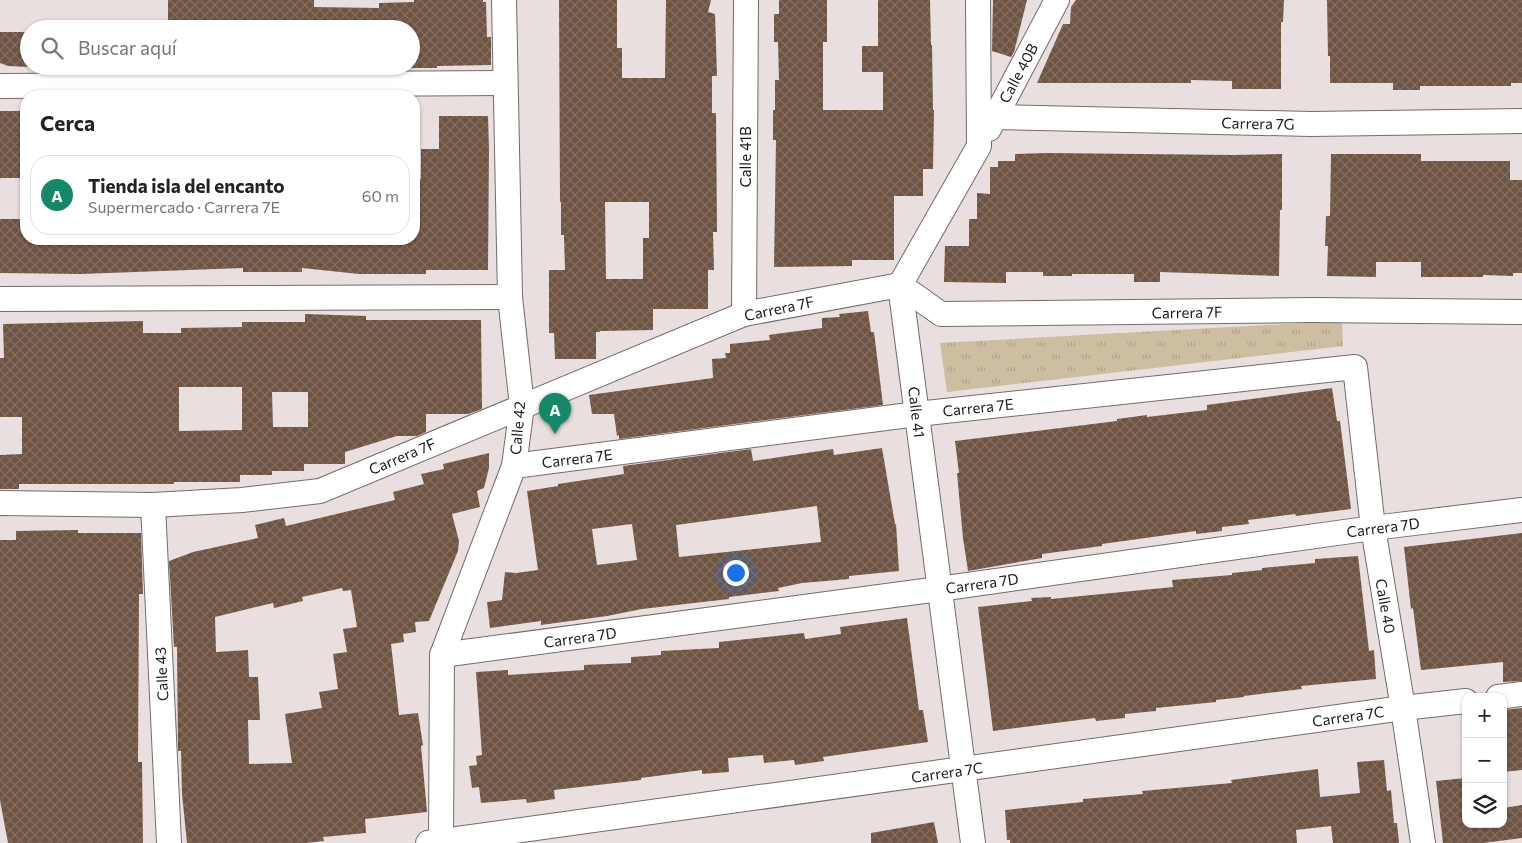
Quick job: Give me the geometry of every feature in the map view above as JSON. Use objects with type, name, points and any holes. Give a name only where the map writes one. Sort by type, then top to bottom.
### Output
[{"type":"street","name":"Calle 42","points":[[437,842],[442,655],[514,466],[522,406],[510,296],[504,0]]},
{"type":"street","name":"Calle 41B","points":[[744,314],[746,0]]},
{"type":"street","points":[[900,285],[979,146],[978,0]]},
{"type":"street","name":"Calle 40B","points":[[979,146],[1057,0]]},
{"type":"street","points":[[0,86],[505,83]]},
{"type":"street","name":"Carrera 7G","points":[[995,117],[1311,124],[1522,121]]},
{"type":"street","name":"Carrera 7F","points":[[0,502],[153,504],[242,500],[320,490],[744,314],[900,285],[941,314],[1312,310],[1522,312]]},
{"type":"street","name":"Calle 41","points":[[900,285],[973,843]]},
{"type":"street","points":[[0,298],[510,296]]},
{"type":"street","name":"Carrera 7E","points":[[514,466],[917,414],[1355,367]]},
{"type":"street","name":"Calle 40","points":[[1355,367],[1373,528],[1423,843]]},
{"type":"street","name":"Calle 43","points":[[153,504],[169,843]]},
{"type":"street","name":"Carrera 7D","points":[[442,655],[939,589],[1373,528],[1522,510]]},
{"type":"street","points":[[1507,696],[1522,694]]},
{"type":"street","name":"Carrera 7C","points":[[437,842],[1403,708],[1462,701]]},
{"type":"green space","points":[[1342,321],[1343,346],[947,392],[940,343]]},
{"type":"building","points":[[168,0],[314,0],[314,7],[379,8],[379,3],[414,2],[414,0],[483,0],[483,2],[486,2],[487,37],[491,37],[491,65],[420,68],[420,20],[168,20]]},
{"type":"building","points":[[559,0],[617,0],[617,48],[622,48],[622,78],[665,78],[666,0],[711,0],[708,12],[715,14],[717,76],[712,76],[712,113],[716,113],[717,232],[713,232],[714,270],[708,270],[708,309],[653,309],[653,330],[596,332],[596,359],[555,359],[554,333],[549,333],[549,270],[565,270],[564,235],[561,235]],"holes":[[[605,202],[649,202],[649,238],[643,238],[643,279],[606,279]]]},
{"type":"building","points":[[779,0],[827,0],[827,42],[823,42],[823,110],[883,110],[883,72],[862,72],[862,46],[878,46],[878,0],[930,0],[934,110],[933,169],[923,169],[923,196],[894,196],[894,260],[852,260],[852,266],[774,267],[776,140],[773,140],[773,110],[775,110],[775,80],[779,80],[778,42],[774,42],[774,14],[779,14]]},
{"type":"building","points":[[993,0],[1027,0],[1014,52],[1011,57],[992,51]]},
{"type":"building","points":[[1076,0],[1284,0],[1283,22],[1281,22],[1281,89],[1232,89],[1232,81],[1191,80],[1191,83],[1037,83],[1063,24],[1070,24],[1071,7]]},
{"type":"building","points":[[1327,0],[1522,0],[1522,83],[1511,83],[1511,86],[1420,86],[1420,90],[1393,90],[1393,83],[1330,83]]},
{"type":"building","points":[[0,32],[20,32],[20,67],[8,66],[0,63]]},
{"type":"building","points":[[0,111],[20,111],[20,178],[0,178]]},
{"type":"building","points":[[439,116],[488,116],[488,270],[426,270],[426,274],[359,274],[302,268],[302,272],[243,272],[243,268],[81,274],[0,273],[0,219],[20,219],[20,245],[420,245],[421,149],[439,149]]},
{"type":"building","points":[[1015,154],[1282,154],[1279,276],[1160,272],[1160,282],[1134,282],[1134,274],[1043,276],[1043,272],[1006,272],[1006,283],[944,282],[945,246],[969,246],[969,219],[977,219],[977,193],[990,194],[990,167],[998,167],[998,161],[1015,161]]},
{"type":"building","points":[[1331,154],[1421,154],[1421,161],[1510,161],[1510,180],[1522,180],[1522,273],[1513,273],[1513,276],[1421,277],[1421,262],[1376,262],[1376,277],[1327,276],[1328,246],[1325,246],[1326,216],[1330,216]]},
{"type":"building","points":[[868,311],[871,332],[874,332],[883,405],[619,439],[614,414],[592,414],[589,395],[713,378],[712,359],[726,358],[725,353],[730,353],[730,344],[770,340],[769,335],[822,328],[822,318],[840,317],[839,314]]},
{"type":"building","points":[[305,314],[366,316],[366,320],[481,320],[482,409],[468,414],[426,414],[426,432],[417,436],[397,436],[345,452],[345,464],[304,464],[304,471],[272,471],[272,475],[240,475],[240,482],[19,484],[19,489],[0,489],[0,455],[22,454],[22,417],[0,417],[0,358],[4,358],[3,324],[143,321],[143,333],[181,333],[181,328],[242,327],[242,322],[305,322]],"holes":[[[179,387],[242,387],[242,430],[179,431]],[[272,392],[308,392],[308,427],[273,427]]]},
{"type":"building","points":[[1332,388],[1337,421],[1340,421],[1351,509],[1248,520],[1249,524],[1222,527],[1222,531],[1196,534],[1196,531],[1102,544],[1102,546],[1042,554],[1042,558],[968,571],[963,538],[955,441],[1117,421],[1117,419],[1147,415],[1147,417],[1207,410],[1207,405]]},
{"type":"building","points":[[882,448],[896,524],[899,571],[849,576],[849,579],[802,583],[778,588],[779,591],[729,597],[729,599],[642,609],[541,625],[541,621],[490,628],[487,602],[502,600],[505,572],[516,573],[538,570],[527,491],[558,486],[558,484],[624,474],[623,466],[751,449],[753,461],[833,449],[834,455]],"holes":[[[817,506],[821,542],[679,557],[676,525]],[[632,524],[637,560],[597,565],[592,529]]]},
{"type":"building","points":[[489,453],[489,468],[484,488],[477,491],[480,507],[452,514],[459,541],[458,551],[429,621],[415,622],[416,632],[403,634],[404,642],[391,644],[399,715],[418,713],[423,745],[421,746],[427,812],[365,819],[366,833],[323,837],[324,841],[306,843],[187,843],[182,794],[181,751],[178,751],[177,647],[174,647],[169,561],[193,552],[258,538],[255,525],[284,518],[286,526],[395,500],[393,492],[424,484],[421,474],[444,469],[443,464]],"holes":[[[342,588],[343,591],[351,590],[357,627],[343,629],[347,652],[333,654],[338,689],[319,692],[322,708],[285,714],[292,763],[249,764],[248,720],[260,720],[258,677],[249,677],[248,650],[216,652],[215,617],[273,603],[274,608],[303,601],[302,597]]]},
{"type":"building","points":[[78,530],[78,533],[141,533],[143,594],[139,594],[138,762],[142,762],[143,843],[8,843],[0,800],[0,540],[16,540],[16,531]]},
{"type":"building","points":[[1522,533],[1522,681],[1503,682],[1503,662],[1421,670],[1413,608],[1411,609],[1404,547]]},
{"type":"building","points":[[1358,556],[1369,651],[1374,650],[1376,679],[1301,686],[1302,689],[1216,700],[1216,702],[1156,708],[1156,711],[1125,714],[1125,718],[1096,721],[1095,718],[993,731],[978,607],[1032,601],[1031,598],[1051,597],[1051,599],[1173,587],[1172,580],[1232,575],[1232,573],[1262,570],[1262,568],[1315,563],[1315,559]]},
{"type":"building","points":[[907,618],[919,710],[923,710],[928,742],[823,757],[824,761],[795,765],[794,760],[764,763],[763,755],[728,758],[729,772],[702,774],[702,770],[641,778],[641,780],[554,790],[555,799],[527,803],[526,799],[481,803],[479,787],[472,788],[469,766],[477,765],[476,756],[482,755],[476,672],[508,670],[508,675],[584,670],[584,665],[631,663],[631,657],[661,655],[661,651],[719,648],[719,642],[804,633],[805,639],[841,634],[840,627]]},
{"type":"building","points":[[1522,708],[1522,770],[1507,772],[1507,710]]},
{"type":"building","points":[[1384,760],[1387,791],[1391,790],[1394,823],[1397,823],[1399,843],[1333,843],[1331,826],[1296,830],[1297,843],[1010,843],[1010,840],[1007,840],[1005,810],[1083,802],[1083,799],[1143,794],[1142,791],[1232,783],[1231,780],[1318,769],[1320,797],[1360,793],[1357,762]]},
{"type":"building","points":[[1462,778],[1462,828],[1507,828],[1507,807],[1522,805],[1522,838],[1483,843],[1443,843],[1436,781]]},
{"type":"building","points":[[934,822],[938,843],[871,843],[871,833]]},
{"type":"place","name":"Tienda isla del encanto","points":[[555,434]]}]
